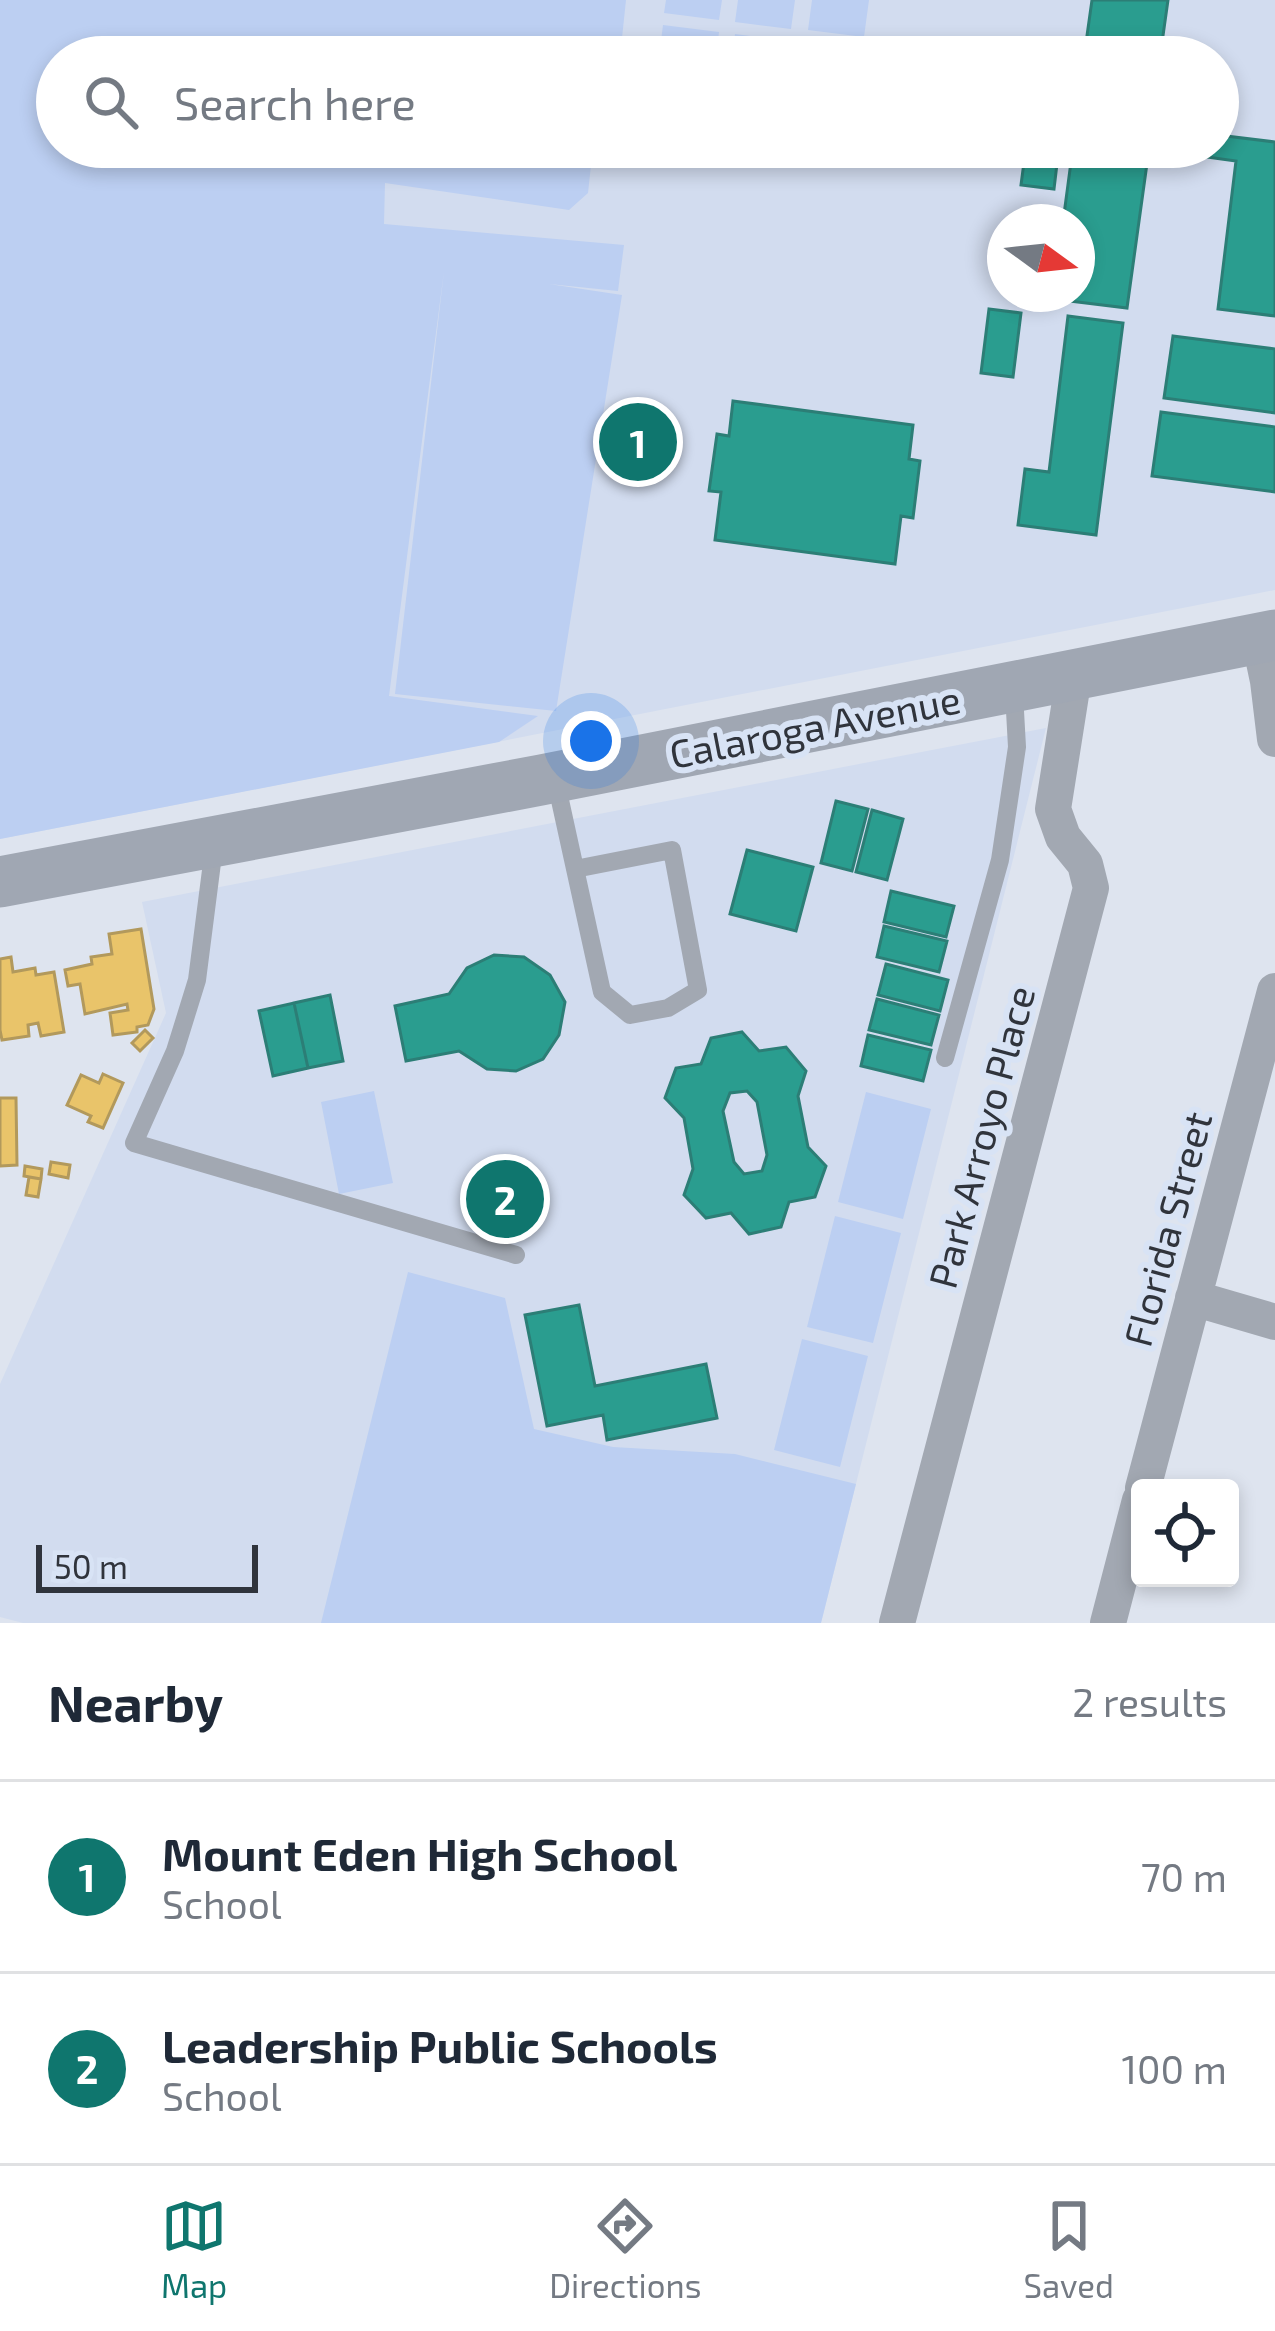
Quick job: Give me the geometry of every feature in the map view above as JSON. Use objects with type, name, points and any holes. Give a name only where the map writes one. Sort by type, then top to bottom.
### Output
[{"type":"street","name":"Calaroga Avenue","points":[[0,882],[1267,636]]},
{"type":"street","points":[[1267,636],[1275,739]]},
{"type":"street","name":"Park Arroyo Place","points":[[897,1623],[1091,887],[1085,864],[1063,837],[1053,809],[1074,676]]},
{"type":"street","name":"Florida Street","points":[[1145,1479],[1275,992]]},
{"type":"street","points":[[1193,1298],[1275,1322]]},
{"type":"street","points":[[1108,1623],[1131,1535]]},
{"type":"lane","points":[[945,1058],[1000,860],[1018,747],[1013,688]]},
{"type":"lane","points":[[555,777],[602,992],[630,1015],[668,1008],[698,990],[672,850],[575,868]]},
{"type":"lane","points":[[215,842],[197,980],[175,1051],[134,1143],[516,1255]]},
{"type":"shaded area","points":[[0,0],[1275,0],[1275,590],[0,839]]},
{"type":"shaded area","points":[[0,0],[626,0],[622,36],[36,36],[36,168],[591,168],[588,193],[569,210],[385,183],[384,224],[624,245],[618,291],[549,284],[622,295],[556,711],[395,694],[444,271],[389,696],[538,716],[499,742],[0,839]]},
{"type":"shaded area","points":[[666,0],[722,0],[719,20],[664,13]]},
{"type":"shaded area","points":[[738,0],[795,0],[791,29],[735,22]]},
{"type":"shaded area","points":[[812,0],[869,0],[864,36],[808,30]]},
{"type":"shaded area","points":[[663,25],[719,32],[719,36],[662,36]]},
{"type":"shaded area","points":[[1046,728],[821,1623],[23,1623],[0,1617],[0,1384],[166,1013],[142,902]]},
{"type":"shaded area","points":[[374,1091],[393,1183],[339,1194],[321,1102]]},
{"type":"shaded area","points":[[866,1092],[931,1109],[903,1219],[838,1202]]},
{"type":"shaded area","points":[[835,1216],[901,1233],[873,1343],[807,1327]]},
{"type":"shaded area","points":[[408,1272],[505,1298],[534,1429],[613,1447],[735,1454],[856,1484],[821,1623],[321,1623]]},
{"type":"shaded area","points":[[802,1339],[868,1356],[840,1467],[774,1450]]},
{"type":"building: Homes","points":[[141,929],[154,1009],[148,1025],[137,1027],[137,1032],[113,1035],[110,1013],[128,1010],[127,1004],[85,1014],[80,984],[68,986],[65,970],[92,964],[91,957],[112,954],[109,934]]},
{"type":"building: Homes","points":[[11,957],[13,972],[35,968],[36,975],[54,972],[64,1032],[41,1036],[38,1023],[28,1025],[29,1036],[2,1040],[0,959]]},
{"type":"building: Homes","points":[[145,1030],[153,1038],[140,1051],[132,1043]]},
{"type":"building: Homes","points":[[103,1074],[123,1083],[103,1128],[88,1122],[91,1116],[67,1105],[81,1075],[99,1083]]},
{"type":"building: Homes","points":[[0,1098],[16,1098],[17,1165],[0,1166]]},
{"type":"building: Homes","points":[[51,1162],[70,1165],[68,1178],[49,1174]]},
{"type":"building: Homes","points":[[25,1166],[42,1169],[41,1179],[24,1176]]},
{"type":"building: Homes","points":[[29,1177],[41,1179],[38,1197],[26,1195]]},
{"type":"building: Schools","points":[[1092,0],[1168,0],[1163,36],[1087,36]]},
{"type":"building: Schools","points":[[1239,138],[1275,142],[1275,316],[1218,309],[1235,168],[1239,168]]},
{"type":"building: Schools","points":[[1023,168],[1056,168],[1054,189],[1021,185]]},
{"type":"building: Schools","points":[[1070,168],[1146,168],[1127,308],[1095,304],[1095,204],[1065,204]]},
{"type":"building: Schools","points":[[989,312],[1021,313],[1013,377],[981,373]]},
{"type":"building: Schools","points":[[1068,316],[1123,323],[1096,535],[1018,525],[1025,469],[1049,472]]},
{"type":"building: Schools","points":[[1173,336],[1275,349],[1275,413],[1164,398]]},
{"type":"building: Schools","points":[[733,401],[913,425],[909,459],[920,461],[913,518],[901,516],[895,564],[715,540],[721,492],[709,491],[717,434],[729,436]]},
{"type":"building: Schools","points":[[1161,412],[1275,427],[1275,492],[1152,476]]},
{"type":"building: Schools","points":[[836,801],[868,809],[852,871],[821,863]]},
{"type":"building: Schools","points":[[872,810],[903,819],[887,880],[856,872]]},
{"type":"building: Schools","points":[[747,850],[813,867],[796,931],[730,914]]},
{"type":"building: Schools","points":[[891,891],[954,906],[946,937],[884,922]]},
{"type":"building: Schools","points":[[884,926],[947,941],[939,972],[877,957]]},
{"type":"building: Schools","points":[[494,955],[524,957],[550,975],[565,1002],[559,1035],[543,1059],[516,1071],[487,1069],[459,1051],[406,1061],[395,1006],[449,994],[467,968]]},
{"type":"building: Schools","points":[[886,964],[948,980],[940,1011],[878,995]]},
{"type":"building: Schools","points":[[330,995],[343,1061],[308,1068],[294,1003]]},
{"type":"building: Schools","points":[[877,999],[939,1015],[931,1045],[869,1030]]},
{"type":"building: Schools","points":[[294,1003],[308,1068],[273,1076],[259,1011]]},
{"type":"building: Schools","points":[[742,1032],[759,1051],[786,1047],[806,1071],[798,1096],[808,1147],[826,1166],[815,1197],[789,1202],[781,1227],[749,1234],[731,1213],[706,1218],[684,1195],[693,1169],[684,1118],[665,1098],[676,1068],[701,1064],[711,1038]],"holes":[[[747,1091],[757,1102],[767,1155],[762,1171],[744,1174],[734,1162],[723,1111],[730,1093]]]},
{"type":"building: Schools","points":[[868,1035],[931,1050],[923,1081],[861,1066]]},
{"type":"building: Schools","points":[[579,1305],[595,1386],[706,1364],[717,1418],[607,1440],[603,1415],[547,1426],[525,1315]]},
{"type":"place","name":"Mount Eden High School","points":[[638,442]]},
{"type":"place","name":"Leadership Public Schools","points":[[505,1199]]}]
